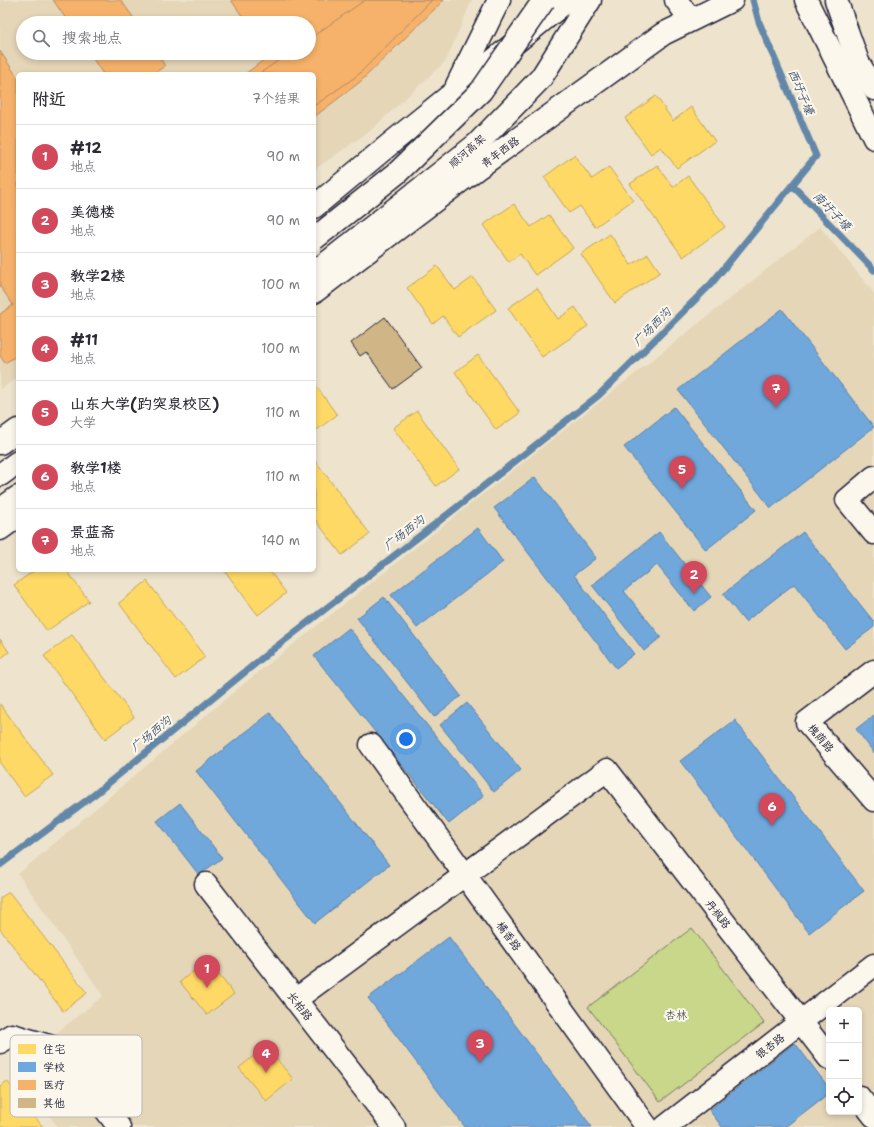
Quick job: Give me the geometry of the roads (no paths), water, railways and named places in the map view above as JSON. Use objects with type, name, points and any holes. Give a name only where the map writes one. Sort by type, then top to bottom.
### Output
[{"type":"main road","points":[[454,92],[499,0]]},
{"type":"main road","points":[[316,237],[397,173],[481,91],[544,0]]},
{"type":"main road","points":[[316,205],[568,0]]},
{"type":"main road","name":"顺河高架","points":[[316,271],[476,144],[541,78],[590,0]]},
{"type":"main road","points":[[676,0],[691,20]]},
{"type":"main road","name":"青年西路","points":[[316,290],[479,167],[663,34],[732,0]]},
{"type":"main road","points":[[806,0],[874,138]]},
{"type":"main road","points":[[836,0],[858,62],[874,89]]},
{"type":"main road","points":[[0,443],[16,431]]},
{"type":"main road","points":[[0,475],[16,463]]},
{"type":"main road","points":[[874,477],[847,500],[874,533]]},
{"type":"main road","points":[[0,510],[16,498]]},
{"type":"main road","points":[[0,529],[16,517]]},
{"type":"main road","name":"槐荫路","points":[[874,671],[807,722],[874,800]]},
{"type":"main road","name":"橘香路","points":[[371,745],[647,1127]]},
{"type":"main road","name":"丹枫路","points":[[465,875],[607,770],[826,1054]]},
{"type":"main road","points":[[296,1000],[465,875]]},
{"type":"main road","name":"长柏路","points":[[206,884],[394,1127]]},
{"type":"main road","name":"银杏路","points":[[665,1127],[874,966]]},
{"type":"main road","points":[[0,1042],[10,1036]]},
{"type":"main road","points":[[862,1101],[874,1116]]},
{"type":"main road","points":[[111,1117],[119,1127]]},
{"type":"waterway","name":"广场西沟","points":[[0,865],[95,794],[272,650],[599,395],[711,284],[816,156],[759,22],[753,0]]},
{"type":"waterway","name":"南圩子壕","points":[[792,185],[874,270]]},
{"type":"place","name":"景蓝斋","points":[[776,408]]},
{"type":"place","name":"山东大学(趵突泉校区)","points":[[682,489]]},
{"type":"place","name":"美德楼","points":[[694,594]]},
{"type":"place","name":"教学1楼","points":[[772,826]]},
{"type":"place","name":"#12","points":[[207,988]]},
{"type":"place","name":"教学2楼","points":[[480,1063]]},
{"type":"place","name":"#11","points":[[266,1073]]},
{"type":"water label","name":"西圩子壕","points":[[801,92]]},
{"type":"park label","name":"杏林","points":[[676,1015]]}]
